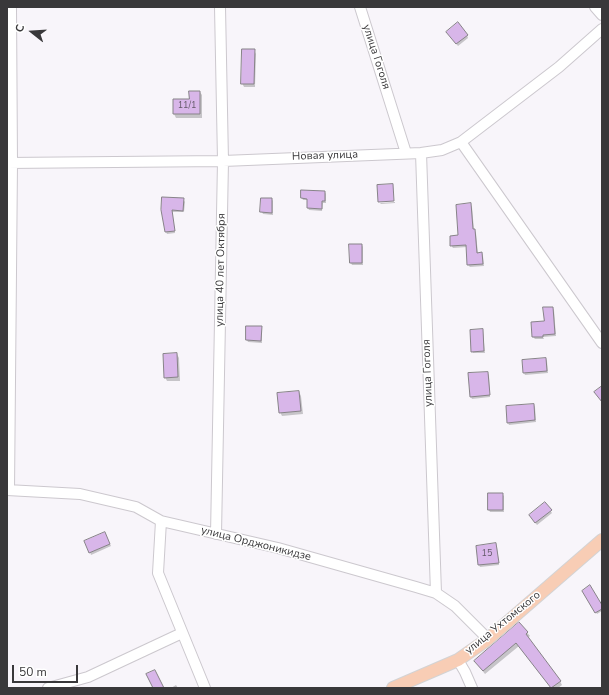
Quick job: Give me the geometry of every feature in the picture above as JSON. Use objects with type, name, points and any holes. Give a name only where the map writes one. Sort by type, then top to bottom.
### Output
[{"type":"main road","name":"улица Ухтомского","points":[[393,688],[458,660],[488,639],[602,540]]},
{"type":"street","points":[[8,490],[10,7]]},
{"type":"street","name":"улица 40 лет Октября","points":[[216,534],[223,161],[220,7]]},
{"type":"street","name":"улица Гоголя","points":[[360,7],[406,153]]},
{"type":"street","points":[[595,7],[602,15]]},
{"type":"street","name":"Новая улица","points":[[9,163],[223,161],[421,153],[442,150],[461,142],[559,67],[602,29]]},
{"type":"street","points":[[461,142],[602,343]]},
{"type":"street","name":"улица Гоголя","points":[[421,153],[436,593]]},
{"type":"street","name":"улица Орджоникидзе","points":[[8,490],[80,494],[136,506],[161,521],[278,548],[436,593],[455,606],[488,639]]},
{"type":"street","points":[[161,521],[158,573],[205,688]]},
{"type":"street","points":[[48,688],[88,677],[182,633]]},
{"type":"street","points":[[458,660],[472,688]]},
{"type":"building","points":[[458,22],[468,35],[456,44],[446,32]]},
{"type":"building","points":[[242,49],[255,49],[254,84],[241,84]]},
{"type":"building","points":[[189,91],[200,91],[200,114],[173,114],[173,99],[189,99]]},
{"type":"building","points":[[393,184],[394,201],[378,202],[377,185]]},
{"type":"building","points":[[301,190],[325,191],[325,201],[322,201],[322,209],[307,208],[307,199],[301,198]]},
{"type":"building","points":[[162,197],[184,198],[183,211],[172,210],[175,231],[165,232],[161,210]]},
{"type":"building","points":[[261,198],[272,198],[272,213],[260,212]]},
{"type":"building","points":[[471,203],[477,253],[482,252],[483,264],[467,265],[466,245],[450,246],[450,236],[458,235],[456,205]]},
{"type":"building","points":[[349,244],[362,244],[362,263],[350,263]]},
{"type":"building","points":[[543,307],[553,307],[555,334],[543,335],[543,337],[532,337],[531,322],[544,321]]},
{"type":"building","points":[[246,326],[262,326],[261,341],[246,340]]},
{"type":"building","points":[[483,329],[484,351],[471,352],[470,330]]},
{"type":"building","points":[[177,353],[178,377],[164,378],[163,354]]},
{"type":"building","points":[[546,358],[547,371],[523,373],[522,360]]},
{"type":"building","points":[[488,372],[490,395],[470,397],[468,373]]},
{"type":"building","points":[[602,386],[602,402],[594,392]]},
{"type":"building","points":[[299,391],[301,411],[279,413],[277,393]]},
{"type":"building","points":[[534,404],[535,420],[507,423],[506,406]]},
{"type":"building","points":[[488,493],[503,493],[503,510],[488,510]]},
{"type":"building","points":[[545,502],[552,510],[535,523],[529,515]]},
{"type":"building","points":[[105,532],[110,544],[89,553],[84,541]]},
{"type":"building","points":[[496,543],[499,563],[478,565],[476,546]]},
{"type":"building","points":[[590,585],[602,605],[602,609],[595,613],[582,591]]},
{"type":"building","points":[[519,622],[528,632],[526,634],[561,681],[551,688],[516,643],[483,671],[474,661]]},
{"type":"building","points":[[155,670],[164,688],[153,688],[146,674]]}]
